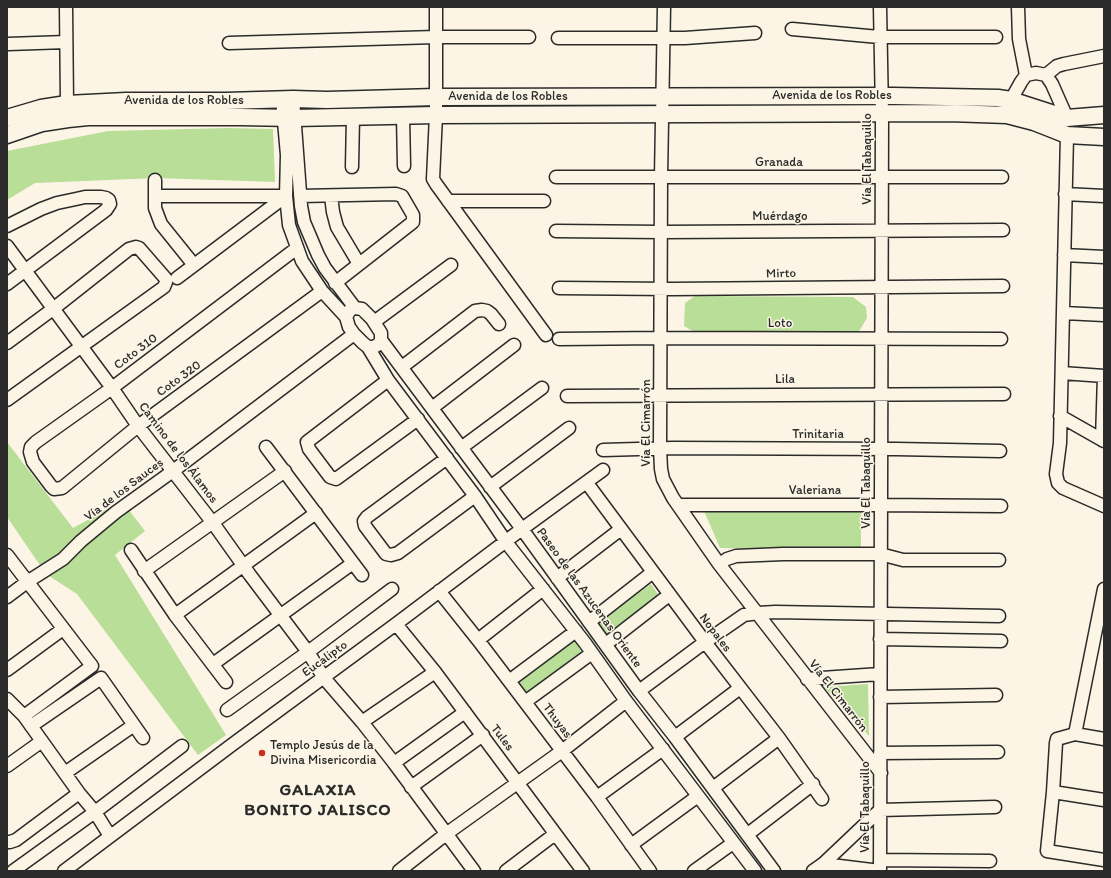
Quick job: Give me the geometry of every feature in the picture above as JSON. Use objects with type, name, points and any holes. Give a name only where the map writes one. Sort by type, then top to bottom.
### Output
[{"type":"street","points":[[66,7],[67,104]]},
{"type":"street","points":[[436,7],[436,115],[433,178],[534,325],[546,335]]},
{"type":"street","name":"Vía El Cimarrón","points":[[664,7],[665,37],[662,177],[660,448],[663,479],[667,490],[719,564],[880,773]]},
{"type":"street","name":"Vía El Tabaquillo","points":[[880,7],[882,113],[880,339],[880,866]]},
{"type":"street","points":[[1018,7],[1019,39],[1026,75]]},
{"type":"street","points":[[792,28],[880,37],[996,37]]},
{"type":"street","points":[[558,38],[685,38],[755,33]]},
{"type":"street","points":[[229,43],[436,37],[529,37]]},
{"type":"street","points":[[8,44],[66,42]]},
{"type":"street","points":[[1046,75],[1057,66],[1104,56]]},
{"type":"street","points":[[1009,107],[1026,75],[1036,73],[1046,75],[1052,84],[1067,118]]},
{"type":"street","name":"Avenida de los Robles","points":[[7,118],[41,108],[67,104],[126,101],[327,100],[436,97],[948,96],[998,98],[1009,107]]},
{"type":"street","points":[[287,99],[286,196],[289,225],[302,261],[322,291],[346,317],[349,327],[354,334],[368,347],[388,380],[475,496],[506,542],[576,631],[626,701],[755,871]]},
{"type":"street","points":[[1009,107],[1067,118],[1104,116]]},
{"type":"street","points":[[1009,107],[1034,122],[1067,135],[1104,137]]},
{"type":"street","name":"Avenida de los Robles","points":[[7,135],[48,122],[88,117],[353,118],[436,115],[949,113],[1009,107]]},
{"type":"street","points":[[403,116],[404,166]]},
{"type":"street","points":[[288,118],[304,222],[318,255],[335,283],[355,308]]},
{"type":"street","points":[[352,166],[353,118]]},
{"type":"street","points":[[1067,135],[1060,443],[1056,474],[1058,483],[1062,488],[1104,506]]},
{"type":"street","name":"Granada","points":[[556,177],[1002,177]]},
{"type":"street","points":[[155,180],[154,196],[161,224],[194,265]]},
{"type":"street","points":[[300,196],[396,194],[402,196],[413,215],[413,222],[335,283]]},
{"type":"street","points":[[1065,194],[1104,196]]},
{"type":"street","points":[[154,196],[286,196]]},
{"type":"street","points":[[7,400],[164,287],[171,280],[194,265],[286,196]]},
{"type":"street","points":[[331,196],[337,227],[359,264]]},
{"type":"street","points":[[7,226],[23,217],[57,203],[85,197],[106,198],[109,200],[110,204],[106,210],[7,284]]},
{"type":"street","points":[[448,201],[544,201]]},
{"type":"street","points":[[289,225],[304,222]]},
{"type":"street","name":"Muérdago","points":[[556,231],[662,232],[1003,230]]},
{"type":"street","name":"Camino de los Álamos","points":[[7,246],[82,346],[138,426],[213,523],[308,652],[324,678],[362,722],[394,763],[474,871]]},
{"type":"street","points":[[7,343],[132,247],[142,250],[166,279],[171,280]]},
{"type":"street","name":"Coto 310","points":[[54,489],[33,462],[30,452],[36,442],[112,388],[297,248]]},
{"type":"street","points":[[1064,255],[1104,257]]},
{"type":"street","points":[[346,317],[350,310],[355,308],[362,309],[374,322],[451,265]]},
{"type":"street","name":"Mirto","points":[[558,288],[661,289],[1003,286]]},
{"type":"street","name":"Coto 320","points":[[54,489],[62,488],[138,426],[322,291]]},
{"type":"street","points":[[402,367],[475,311],[487,311],[499,324]]},
{"type":"street","points":[[1064,313],[1104,315]]},
{"type":"street","name":"Paseo de las Azucenas Oriente","points":[[374,322],[381,333],[382,340],[522,529],[639,691],[748,834],[774,871]]},
{"type":"street","name":"Vía de los Sauces","points":[[7,596],[64,559],[81,542],[116,512],[173,471],[354,334]]},
{"type":"street","name":"Loto","points":[[559,339],[1001,339]]},
{"type":"street","points":[[368,347],[374,347],[382,340]]},
{"type":"street","points":[[432,408],[514,345]]},
{"type":"street","points":[[1060,416],[1103,441],[1104,376],[1062,373]]},
{"type":"street","points":[[388,380],[307,442],[308,449],[330,477],[336,479],[418,419]]},
{"type":"street","points":[[461,448],[542,388]]},
{"type":"street","name":"Lila","points":[[566,396],[1004,394]]},
{"type":"street","points":[[490,487],[569,428]]},
{"type":"street","points":[[266,447],[362,575]]},
{"type":"street","name":"Trinitaria","points":[[603,450],[660,448],[1000,451]]},
{"type":"street","points":[[447,458],[367,517],[364,521],[365,526],[386,554],[391,555],[398,553],[475,496]]},
{"type":"street","name":"Eucalipto","points":[[64,871],[603,470]]},
{"type":"street","points":[[144,570],[285,471]]},
{"type":"street","name":"Nopales","points":[[587,483],[669,595],[779,738],[813,784],[822,799]]},
{"type":"street","name":"Valeriana","points":[[678,505],[1000,506]]},
{"type":"street","points":[[175,615],[316,513]]},
{"type":"street","points":[[557,578],[621,529]]},
{"type":"street","points":[[131,550],[175,615],[226,682]]},
{"type":"street","points":[[719,564],[736,556],[747,555],[880,554],[903,560],[999,560]]},
{"type":"street","points":[[7,555],[92,666],[28,721]]},
{"type":"street","points":[[212,664],[353,563]]},
{"type":"street","points":[[589,622],[653,572]]},
{"type":"street","points":[[227,710],[392,589]]},
{"type":"street","points":[[478,640],[543,589]]},
{"type":"street","points":[[1075,734],[1104,589]]},
{"type":"street","name":"Thuyas","points":[[439,591],[562,750],[650,871]]},
{"type":"street","points":[[606,644],[669,595]]},
{"type":"street","points":[[639,691],[705,642],[744,616],[758,613],[775,612],[999,616]]},
{"type":"street","name":"Tules","points":[[396,624],[483,735],[583,871]]},
{"type":"street","points":[[7,670],[63,629]]},
{"type":"street","points":[[509,681],[576,631]]},
{"type":"street","points":[[880,639],[1000,641]]},
{"type":"street","points":[[525,702],[592,653]]},
{"type":"street","points":[[362,722],[435,672]]},
{"type":"street","points":[[807,679],[880,674]]},
{"type":"street","points":[[28,721],[101,678],[143,738]]},
{"type":"street","points":[[675,737],[740,688]]},
{"type":"street","points":[[880,696],[996,695]]},
{"type":"street","points":[[7,699],[28,721],[65,774],[95,812],[110,836]]},
{"type":"street","points":[[399,871],[446,834],[562,750],[626,701]]},
{"type":"street","points":[[394,763],[465,712]]},
{"type":"street","points":[[65,774],[134,725]]},
{"type":"street","points":[[1104,739],[1075,734],[1057,739],[1047,851],[1104,860]]},
{"type":"street","points":[[412,787],[483,735]]},
{"type":"street","points":[[713,788],[779,738]]},
{"type":"street","points":[[7,766],[42,741]]},
{"type":"street","points":[[13,871],[95,812],[182,746]]},
{"type":"street","points":[[597,797],[663,749]]},
{"type":"street","points":[[880,753],[998,752]]},
{"type":"street","points":[[748,834],[813,784]]},
{"type":"street","points":[[1053,792],[1104,800]]},
{"type":"street","points":[[9,842],[16,840],[79,793]]},
{"type":"street","points":[[631,845],[698,796]]},
{"type":"street","points":[[818,867],[880,810],[995,807]]},
{"type":"street","points":[[506,871],[555,834]]},
{"type":"street","points":[[694,871],[733,843]]},
{"type":"street","points":[[818,867],[990,861]]},
{"type":"green space","points":[[228,128],[273,129],[275,182],[157,178],[35,183],[7,200],[7,151],[108,131]]},
{"type":"green space","points":[[695,296],[853,297],[866,307],[867,318],[858,333],[698,334],[684,326],[685,303]]},
{"type":"green space","points":[[7,442],[73,528],[122,501],[145,531],[115,555],[226,735],[198,755],[77,594],[46,574],[7,517]]},
{"type":"green space","points":[[704,511],[861,512],[861,549],[795,550],[720,548]]},
{"type":"green space","points":[[651,584],[659,596],[607,635],[597,622]]},
{"type":"green space","points":[[575,640],[583,655],[527,694],[518,681]]},
{"type":"green space","points":[[868,684],[869,736],[824,687]]},
{"type":"place","name":"Templo Jesús de la Divina Misericordia","points":[[262,753]]},
{"type":"district","name":"GALAXIA BONITO JALISCO","points":[[318,801]]}]
